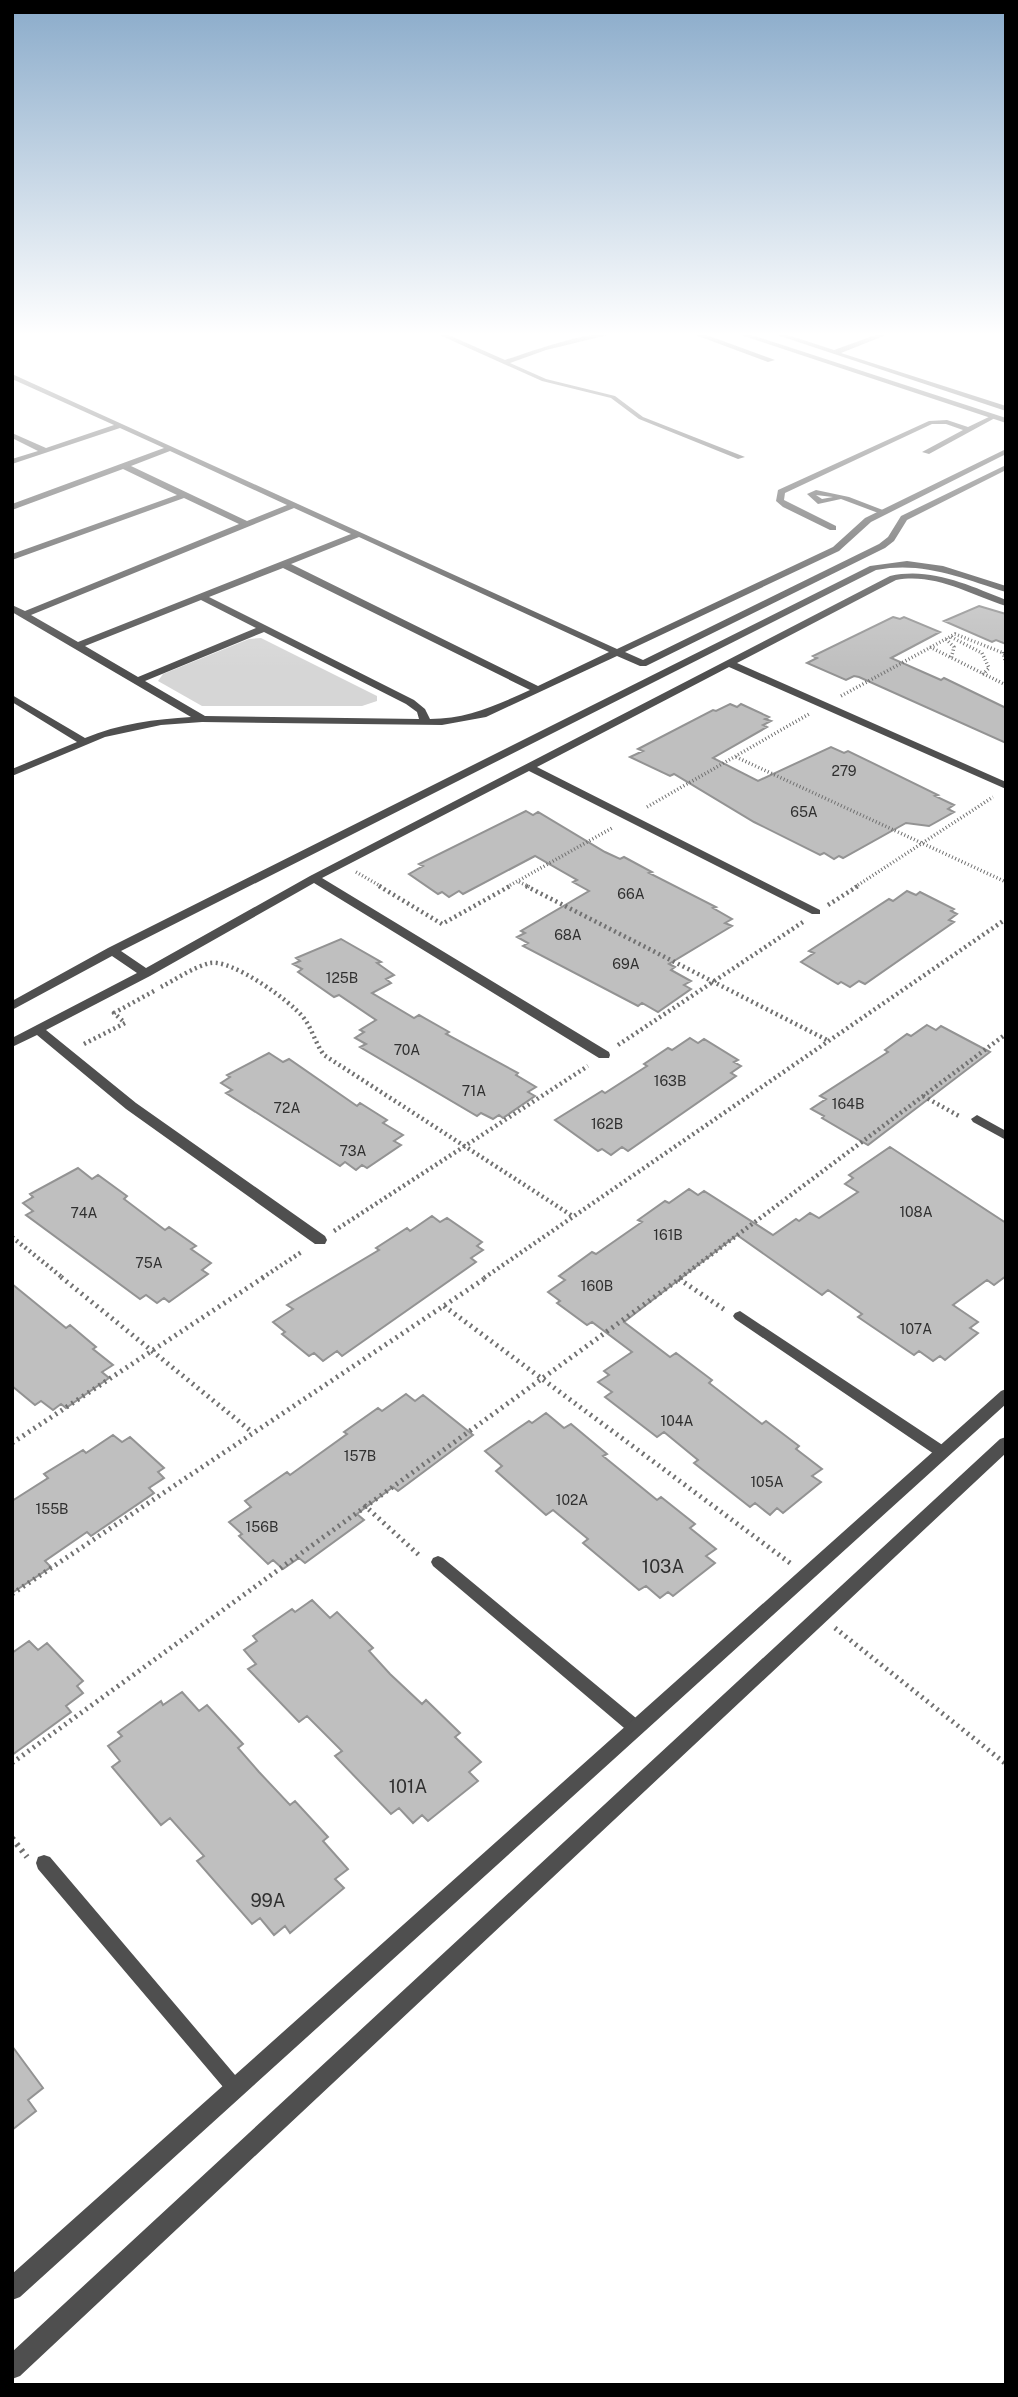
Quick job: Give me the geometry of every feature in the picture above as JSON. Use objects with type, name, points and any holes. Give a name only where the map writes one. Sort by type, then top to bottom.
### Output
[{"type":"street","points":[[32,445],[45,451]]},
{"type":"street","points":[[12,462],[63,445]]},
{"type":"street","points":[[160,445],[643,664],[883,546],[891,539],[904,518],[1006,467]]},
{"type":"street","points":[[12,507],[169,449]]},
{"type":"street","points":[[12,773],[84,742],[141,725],[202,719],[426,722],[457,720],[486,714],[616,650],[836,549],[862,524],[1006,451]]},
{"type":"street","points":[[124,466],[245,524]]},
{"type":"street","points":[[12,557],[184,495]]},
{"type":"street","points":[[24,615],[292,506]]},
{"type":"street","points":[[77,646],[357,535]]},
{"type":"street","points":[[12,1006],[112,951],[873,568],[902,563],[936,565],[1006,589]]},
{"type":"street","points":[[283,565],[536,690]]},
{"type":"street","points":[[12,1043],[146,973],[341,863],[901,576],[932,577],[1006,603]]},
{"type":"street","points":[[202,597],[410,702],[421,711],[426,722]]},
{"type":"street","points":[[12,608],[202,719]]},
{"type":"street","points":[[669,626],[695,638]]},
{"type":"street","points":[[137,681],[262,629]]},
{"type":"street","points":[[729,663],[1006,786]]},
{"type":"street","points":[[12,698],[84,742]]},
{"type":"street","points":[[528,766],[816,912]]},
{"type":"street","points":[[314,878],[604,1055]]},
{"type":"street","points":[[112,951],[146,973]]},
{"type":"street","points":[[37,1029],[131,1106],[320,1240]]},
{"type":"street","points":[[12,2289],[1006,1395]]},
{"type":"street","points":[[12,2368],[1006,1443]]},
{"type":"lane","points":[[710,445],[741,457]]},
{"type":"lane","points":[[833,528],[780,501],[781,492],[882,445]]},
{"type":"lane","points":[[926,452],[940,445]]},
{"type":"lane","points":[[841,497],[884,512]]},
{"type":"lane","points":[[980,1121],[1006,1136]]},
{"type":"lane","points":[[742,1318],[942,1452]]},
{"type":"lane","points":[[440,1564],[636,1728]]},
{"type":"lane","points":[[44,1863],[235,2088]]},
{"type":"path","points":[[341,863],[442,924],[948,637],[956,634],[1004,653],[1006,664]]},
{"type":"path","points":[[948,637],[954,647],[951,659]]},
{"type":"path","points":[[948,637],[982,653],[989,668],[982,675]]},
{"type":"path","points":[[930,647],[1006,685]]},
{"type":"path","points":[[735,757],[1006,882]]},
{"type":"path","points":[[12,1443],[995,796]]},
{"type":"path","points":[[519,882],[829,1041]]},
{"type":"path","points":[[12,1594],[444,1306],[1006,919]]},
{"type":"path","points":[[67,1053],[125,1023],[114,1013],[199,967],[213,962],[228,965],[302,1016],[315,1046],[324,1055],[574,1217]]},
{"type":"path","points":[[12,1763],[679,1279],[1006,1034]]},
{"type":"path","points":[[923,1096],[964,1118],[980,1121]]},
{"type":"path","points":[[12,1237],[252,1432]]},
{"type":"path","points":[[679,1279],[735,1317],[742,1318]]},
{"type":"path","points":[[444,1306],[804,1574]]},
{"type":"path","points":[[364,1505],[430,1564],[440,1564]]},
{"type":"path","points":[[820,1617],[1006,1764]]},
{"type":"shaded area","points":[[261,638],[377,696],[377,701],[362,706],[202,706],[158,681],[163,674],[249,639]]},
{"type":"building","points":[[979,606],[1006,614],[1006,644],[996,640],[992,642],[944,621]]},
{"type":"building","points":[[893,617],[904,617],[940,632],[891,658],[941,680],[944,678],[1006,708],[1006,743],[859,677],[846,680],[807,663],[817,658],[813,656]]},
{"type":"building","points":[[730,704],[737,707],[741,704],[769,717],[765,719],[771,721],[763,725],[767,727],[713,758],[758,781],[831,747],[844,753],[848,751],[938,795],[935,796],[954,805],[948,809],[954,812],[929,826],[906,823],[843,858],[839,856],[834,859],[824,853],[820,855],[754,822],[674,774],[670,776],[630,757],[643,751],[638,749]]},
{"type":"building","points":[[526,811],[533,815],[538,812],[605,852],[620,859],[624,857],[652,872],[649,873],[716,907],[713,908],[732,919],[725,923],[732,926],[669,964],[675,967],[671,970],[691,981],[684,985],[691,989],[658,1012],[642,1003],[638,1006],[523,946],[528,943],[517,937],[525,933],[521,931],[589,891],[573,882],[577,880],[535,856],[463,894],[459,891],[449,897],[442,892],[438,894],[409,874],[423,866],[419,864]]},
{"type":"building","points":[[907,891],[916,895],[920,892],[954,909],[951,911],[957,914],[949,920],[954,922],[865,984],[859,981],[850,987],[841,982],[838,984],[801,962],[814,953],[809,951],[889,899],[893,901]]},
{"type":"building","points":[[341,939],[381,962],[377,963],[394,975],[386,979],[391,983],[372,993],[414,1018],[419,1015],[449,1032],[446,1034],[518,1073],[516,1075],[536,1087],[528,1092],[535,1096],[503,1118],[499,1115],[493,1119],[481,1113],[477,1116],[360,1047],[366,1044],[355,1038],[364,1032],[360,1030],[376,1020],[339,995],[334,997],[298,972],[302,969],[293,964],[300,961],[296,958]]},
{"type":"building","points":[[927,1025],[936,1030],[941,1026],[990,1052],[868,1145],[811,1109],[826,1099],[820,1096],[888,1052],[885,1050],[907,1034],[911,1036]]},
{"type":"building","points":[[690,1038],[698,1043],[704,1039],[738,1060],[734,1062],[741,1066],[731,1073],[736,1076],[628,1151],[622,1147],[611,1155],[602,1149],[598,1151],[555,1120],[602,1091],[605,1093],[647,1066],[644,1064],[668,1048],[672,1050]]},
{"type":"building","points":[[269,1053],[283,1062],[289,1059],[357,1106],[360,1103],[387,1120],[383,1123],[403,1135],[394,1141],[401,1145],[367,1168],[362,1165],[356,1170],[345,1162],[340,1166],[226,1093],[232,1090],[221,1083],[230,1077],[227,1075]]},
{"type":"building","points":[[890,1147],[1006,1223],[1006,1276],[994,1285],[987,1280],[953,1305],[978,1322],[970,1328],[978,1333],[945,1360],[940,1356],[933,1361],[919,1351],[914,1355],[858,1317],[862,1314],[828,1290],[822,1295],[737,1235],[624,1322],[670,1357],[676,1353],[712,1380],[709,1383],[762,1424],[766,1421],[799,1446],[796,1449],[822,1469],[812,1476],[821,1482],[783,1513],[777,1508],[770,1515],[755,1503],[750,1507],[694,1463],[698,1460],[664,1432],[657,1437],[605,1397],[612,1392],[598,1382],[609,1375],[604,1371],[632,1352],[592,1322],[587,1325],[557,1303],[560,1301],[548,1292],[565,1280],[559,1276],[592,1252],[596,1254],[642,1222],[638,1220],[665,1201],[669,1203],[689,1189],[698,1195],[704,1191],[773,1235],[810,1213],[819,1218],[858,1192],[845,1184],[853,1178],[849,1175]]},
{"type":"building","points":[[78,1168],[92,1179],[98,1175],[127,1196],[124,1199],[165,1230],[169,1227],[196,1246],[191,1249],[211,1263],[202,1270],[208,1274],[169,1302],[164,1298],[157,1303],[146,1295],[140,1299],[26,1215],[33,1211],[23,1203],[33,1197],[30,1194]]},
{"type":"building","points":[[432,1216],[440,1222],[447,1218],[482,1242],[477,1246],[483,1250],[471,1258],[476,1262],[342,1356],[337,1351],[323,1361],[314,1353],[309,1356],[282,1334],[285,1332],[273,1322],[293,1309],[287,1305],[379,1250],[376,1248],[407,1228],[410,1231]]},
{"type":"building","points":[[12,1284],[66,1328],[70,1325],[113,1365],[102,1372],[109,1378],[66,1408],[61,1404],[53,1410],[41,1401],[35,1405],[12,1386]]},
{"type":"building","points":[[406,1394],[415,1401],[423,1395],[473,1435],[398,1491],[393,1487],[357,1514],[364,1520],[305,1563],[299,1558],[283,1569],[273,1560],[268,1564],[239,1536],[242,1534],[229,1522],[251,1507],[245,1501],[287,1472],[290,1475],[378,1408],[382,1411]]},
{"type":"building","points":[[546,1413],[564,1428],[571,1424],[607,1454],[603,1456],[657,1500],[661,1497],[695,1524],[690,1528],[716,1549],[706,1556],[715,1563],[673,1596],[668,1592],[660,1598],[646,1586],[639,1590],[583,1543],[588,1539],[553,1510],[546,1515],[496,1471],[502,1466],[485,1451],[529,1421],[532,1423]]},
{"type":"building","points":[[113,1435],[122,1442],[130,1437],[164,1468],[158,1472],[164,1478],[149,1488],[154,1493],[91,1536],[87,1532],[45,1561],[51,1567],[12,1593],[12,1501],[48,1478],[44,1474],[83,1450],[86,1453]]},
{"type":"building","points":[[312,1600],[330,1618],[337,1612],[373,1648],[369,1651],[390,1674],[422,1704],[426,1700],[460,1733],[455,1737],[481,1762],[469,1772],[478,1781],[428,1821],[422,1815],[413,1823],[399,1808],[391,1814],[335,1756],[342,1751],[307,1716],[299,1722],[248,1669],[256,1664],[244,1650],[257,1641],[253,1636],[292,1609],[295,1612]]},
{"type":"building","points":[[29,1641],[38,1650],[47,1643],[83,1681],[77,1686],[83,1693],[66,1706],[71,1712],[12,1755],[12,1653]]},
{"type":"building","points":[[182,1692],[199,1711],[207,1705],[243,1744],[238,1748],[259,1772],[290,1805],[295,1801],[328,1837],[323,1841],[348,1869],[335,1879],[344,1888],[290,1933],[285,1926],[274,1935],[260,1918],[252,1924],[197,1861],[204,1856],[170,1818],[161,1825],[112,1767],[120,1761],[108,1746],[122,1736],[118,1732],[161,1701],[163,1705]]},
{"type":"building","points":[[12,2046],[43,2088],[28,2100],[36,2111],[12,2130]]}]
